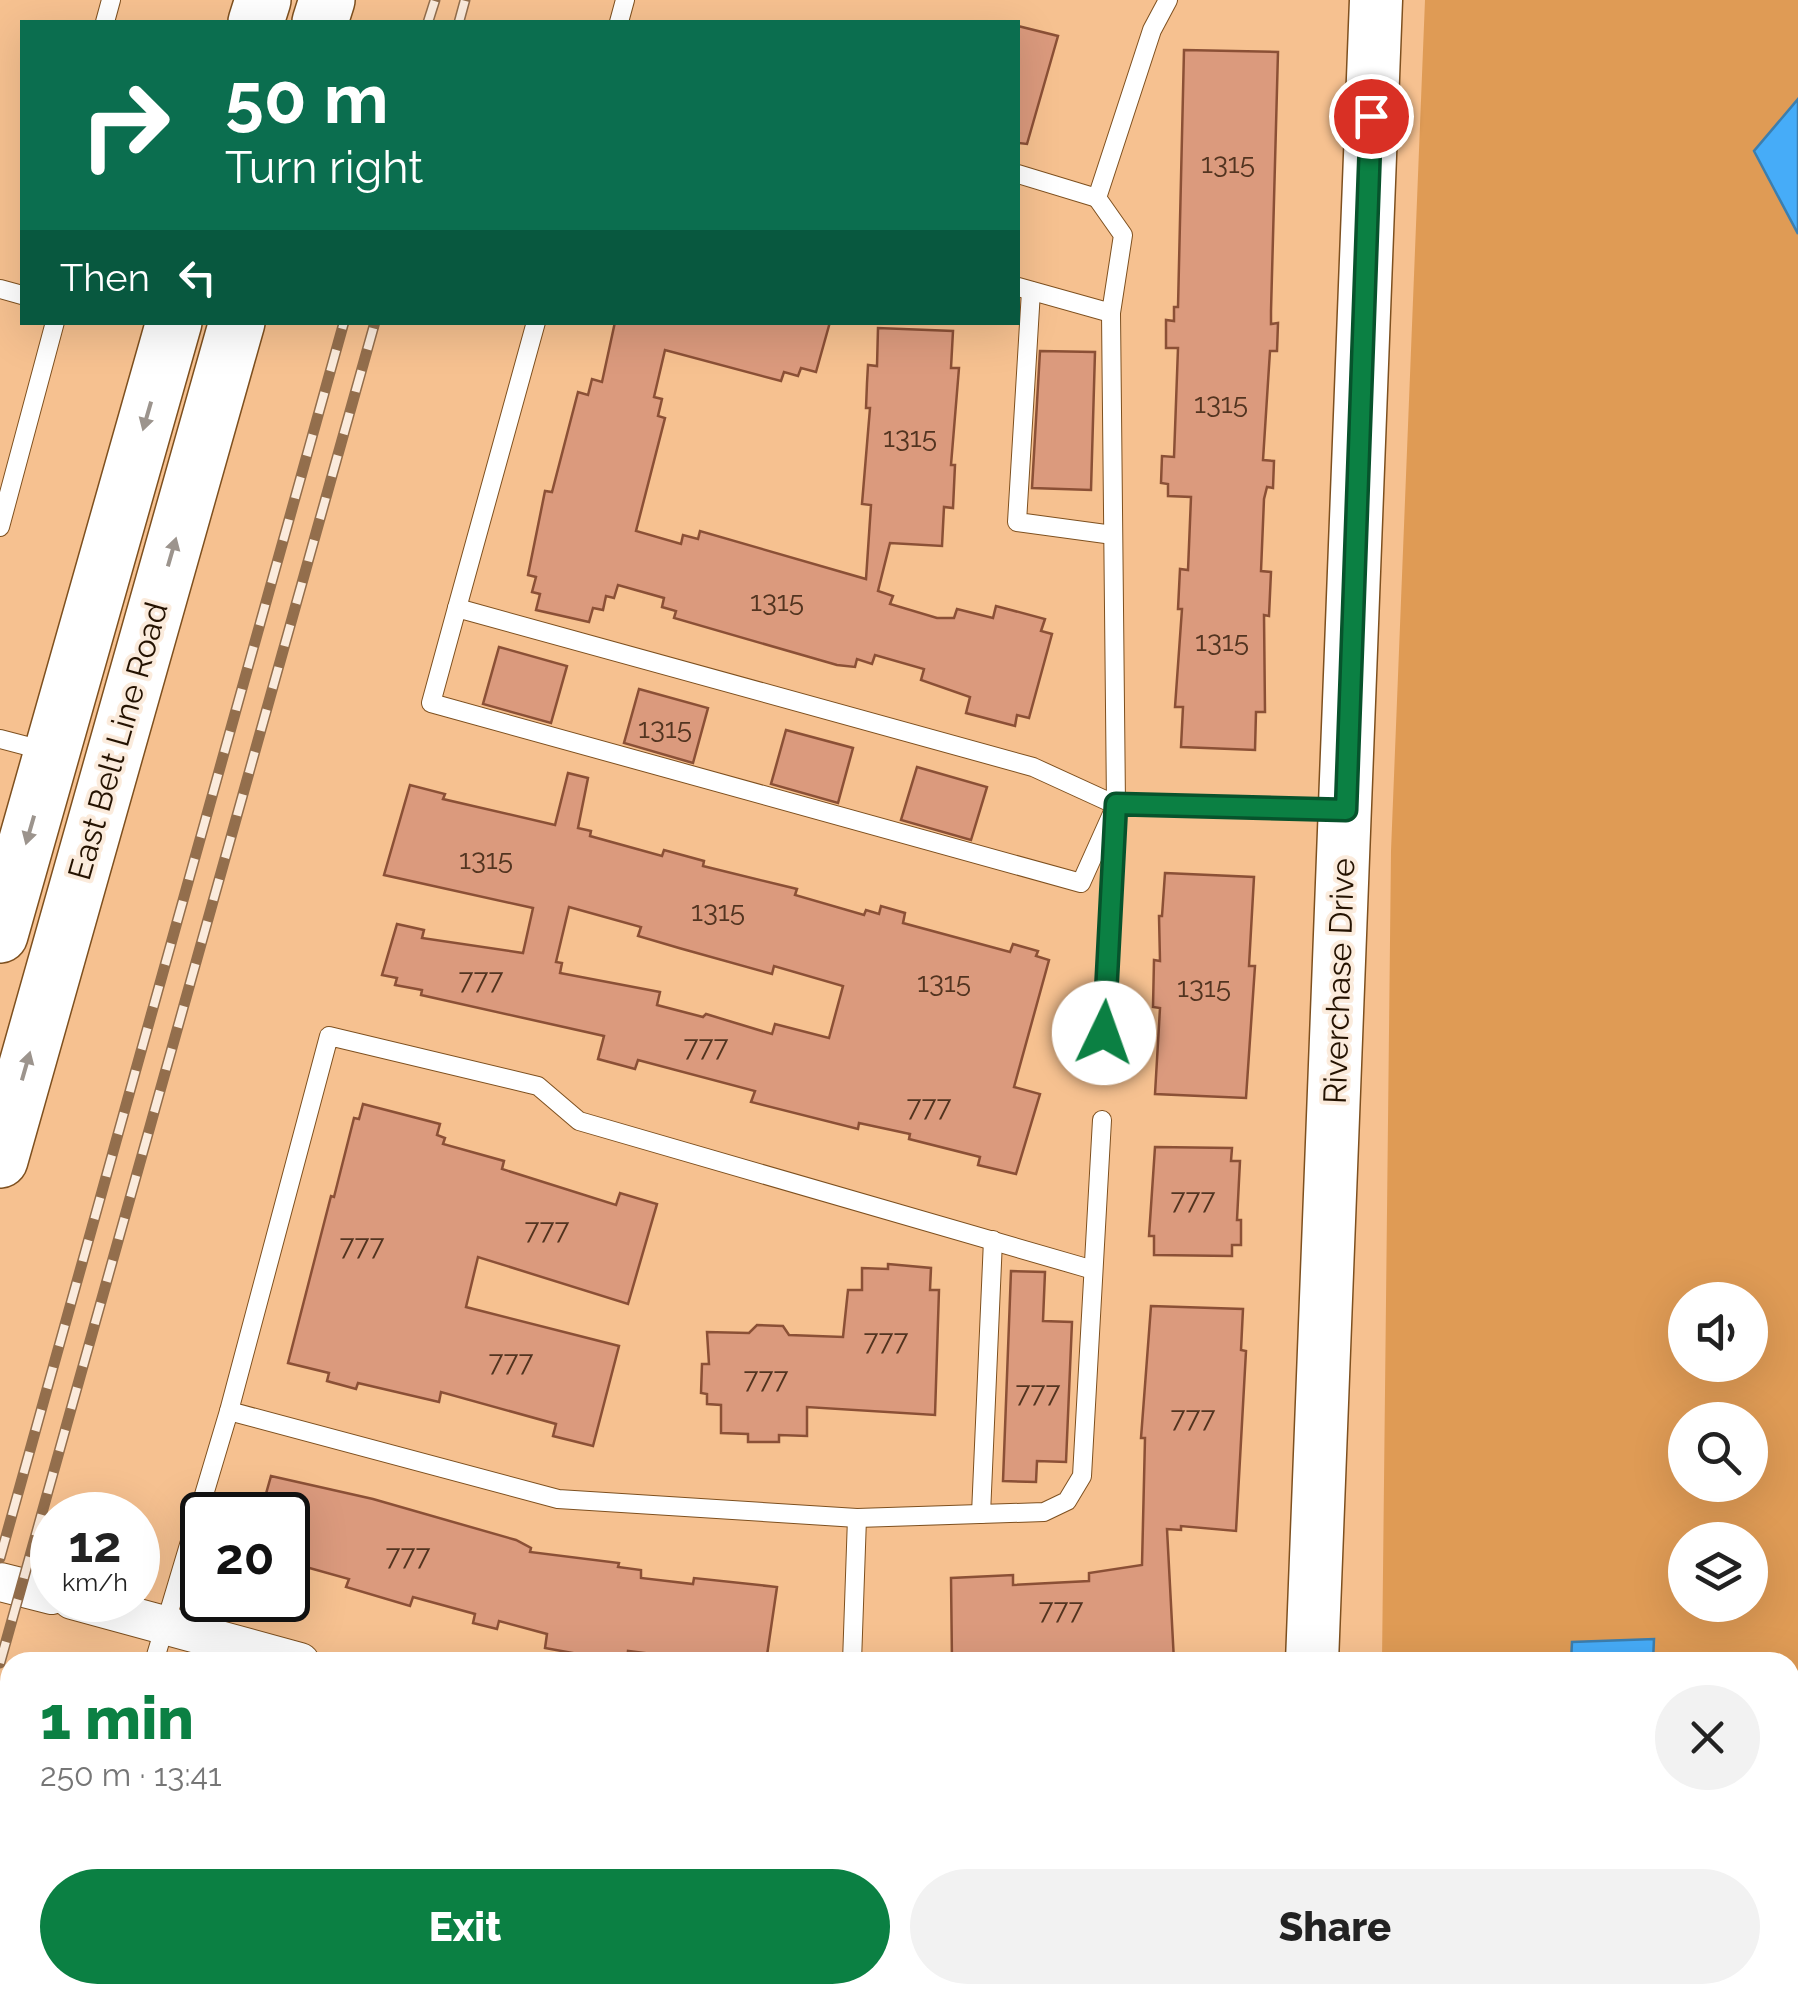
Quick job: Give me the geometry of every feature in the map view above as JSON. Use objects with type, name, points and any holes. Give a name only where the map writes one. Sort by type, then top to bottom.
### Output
[{"type":"main road","name":"East Belt Line Road","points":[[0,935],[173,325]]},
{"type":"main road","name":"East Belt Line Road","points":[[0,1160],[236,325]]},
{"type":"street","name":"Riverchase Drive","points":[[1312,1652],[1376,0]]},
{"type":"street","points":[[0,1582],[30,1590]]},
{"type":"street","points":[[160,1622],[266,1652]]},
{"type":"lane","points":[[1097,198],[1152,30],[1166,5]]},
{"type":"lane","points":[[1020,175],[1097,198],[1124,236],[1112,313],[1116,804],[1104,1033]]},
{"type":"lane","points":[[1112,313],[1024,289],[1017,522],[1113,535]]},
{"type":"lane","points":[[0,526],[54,325]]},
{"type":"lane","points":[[535,325],[431,703],[1081,883],[1116,804]]},
{"type":"lane","points":[[456,608],[1032,767],[1116,804],[1346,810]]},
{"type":"lane","points":[[0,739],[52,753]]},
{"type":"lane","points":[[157,1652],[229,1411],[329,1036],[538,1086],[579,1121],[1090,1269]]},
{"type":"lane","points":[[229,1411],[558,1499],[858,1518],[1056,1508],[1066,1501],[1082,1476],[1090,1269],[1102,1120]]},
{"type":"lane","points":[[981,1514],[993,1240]]},
{"type":"lane","points":[[852,1652],[858,1518]]},
{"type":"shaded area","points":[[1425,0],[1798,0],[1798,1652],[1382,1652],[1391,851]]},
{"type":"water","points":[[1798,99],[1798,234],[1754,151]]},
{"type":"water","points":[[1654,1639],[1653,1652],[1572,1652],[1572,1642]]},
{"type":"building","points":[[1020,26],[1058,36],[1027,144],[1020,143]]},
{"type":"building","points":[[1184,50],[1278,52],[1271,311],[1271,324],[1278,323],[1277,351],[1270,351],[1263,460],[1274,461],[1273,488],[1267,487],[1264,499],[1261,571],[1271,572],[1269,616],[1264,615],[1265,712],[1256,712],[1255,750],[1181,747],[1183,707],[1175,707],[1182,609],[1178,609],[1180,569],[1188,570],[1191,497],[1168,496],[1168,484],[1161,483],[1162,456],[1174,457],[1178,348],[1166,348],[1166,320],[1174,321],[1174,307],[1178,307]]},
{"type":"building","points":[[614,325],[829,325],[816,372],[801,368],[798,376],[784,372],[781,381],[665,350],[654,397],[662,399],[658,416],[665,418],[636,531],[681,544],[683,535],[698,539],[700,531],[866,579],[871,505],[862,504],[870,408],[866,408],[867,383],[868,365],[877,366],[878,328],[953,331],[951,368],[959,368],[951,465],[955,465],[953,508],[944,507],[942,546],[890,543],[878,591],[893,596],[890,604],[937,618],[954,618],[957,609],[993,618],[996,606],[1045,619],[1041,631],[1052,634],[1029,718],[1017,715],[1015,726],[966,713],[970,697],[921,680],[924,669],[875,655],[872,664],[857,659],[855,667],[837,665],[674,618],[676,611],[662,607],[664,598],[618,585],[614,598],[606,596],[603,610],[593,608],[589,622],[536,610],[540,594],[532,592],[536,577],[528,575],[545,491],[552,492],[578,392],[588,395],[592,379],[602,382]]},
{"type":"building","points":[[1040,351],[1095,352],[1091,490],[1032,488]]},
{"type":"building","points":[[499,647],[567,666],[551,723],[483,704]]},
{"type":"building","points":[[639,689],[708,708],[693,763],[624,743]]},
{"type":"building","points":[[786,730],[853,748],[838,803],[771,784]]},
{"type":"building","points":[[917,767],[987,787],[971,840],[901,820]]},
{"type":"building","points":[[568,773],[588,778],[578,828],[591,831],[590,836],[662,856],[664,850],[704,861],[703,866],[797,889],[795,895],[864,915],[866,910],[879,914],[881,906],[905,913],[903,923],[1010,952],[1013,944],[1038,951],[1036,956],[1049,960],[1014,1087],[1040,1094],[1016,1174],[978,1165],[980,1157],[909,1139],[910,1134],[859,1123],[858,1129],[751,1102],[755,1091],[638,1060],[635,1069],[598,1059],[604,1036],[421,995],[422,990],[395,985],[397,978],[382,975],[397,924],[424,930],[422,938],[523,953],[533,908],[384,875],[410,785],[445,794],[443,799],[555,825]],"holes":[[[569,907],[641,927],[638,936],[679,948],[772,974],[774,966],[843,986],[829,1038],[775,1024],[772,1034],[706,1014],[703,1017],[657,1005],[660,992],[560,973],[562,963],[556,962]]]},
{"type":"building","points":[[1165,873],[1254,877],[1249,966],[1255,966],[1246,1098],[1155,1094],[1160,1008],[1153,1007],[1154,960],[1160,961],[1159,916]]},
{"type":"building","points":[[363,1104],[440,1124],[437,1135],[445,1138],[443,1144],[504,1161],[502,1169],[616,1205],[620,1193],[657,1204],[628,1304],[478,1257],[466,1307],[619,1346],[593,1446],[553,1436],[556,1424],[441,1392],[439,1402],[358,1383],[356,1389],[327,1381],[329,1373],[288,1363],[331,1196],[334,1197],[354,1118],[359,1119]]},
{"type":"building","points":[[1155,1147],[1232,1148],[1231,1161],[1240,1161],[1237,1220],[1241,1220],[1241,1245],[1232,1245],[1232,1256],[1154,1255],[1154,1236],[1149,1236]]},
{"type":"building","points":[[888,1264],[931,1268],[930,1290],[939,1290],[935,1415],[807,1407],[807,1436],[779,1435],[779,1442],[748,1442],[748,1434],[721,1433],[721,1405],[707,1404],[707,1394],[701,1393],[702,1364],[709,1364],[707,1332],[749,1333],[757,1325],[783,1326],[789,1335],[843,1337],[848,1290],[862,1290],[862,1268],[888,1269]]},
{"type":"building","points":[[1011,1271],[1045,1272],[1043,1321],[1072,1322],[1066,1462],[1037,1461],[1036,1482],[1003,1481]]},
{"type":"building","points":[[1151,1306],[1243,1309],[1241,1350],[1246,1351],[1236,1531],[1181,1526],[1181,1530],[1167,1529],[1174,1652],[952,1652],[951,1578],[1013,1575],[1013,1585],[1089,1581],[1089,1573],[1142,1565],[1145,1438],[1141,1438]]},
{"type":"building","points":[[271,1476],[373,1499],[516,1540],[531,1548],[530,1552],[619,1563],[618,1567],[641,1570],[641,1578],[693,1584],[694,1578],[777,1587],[767,1652],[567,1652],[545,1648],[547,1634],[499,1621],[497,1629],[473,1623],[475,1614],[413,1597],[410,1606],[346,1587],[349,1579],[310,1568],[310,1492],[266,1492]]},
{"type":"railway","points":[[429,20],[435,0]]},
{"type":"railway","points":[[460,20],[465,0]]},
{"type":"railway","points":[[0,1558],[343,325]]},
{"type":"railway","points":[[3,1652],[374,325]]},
{"type":"route","points":[[1104,1033],[1116,804],[1346,810],[1371,116]]}]
